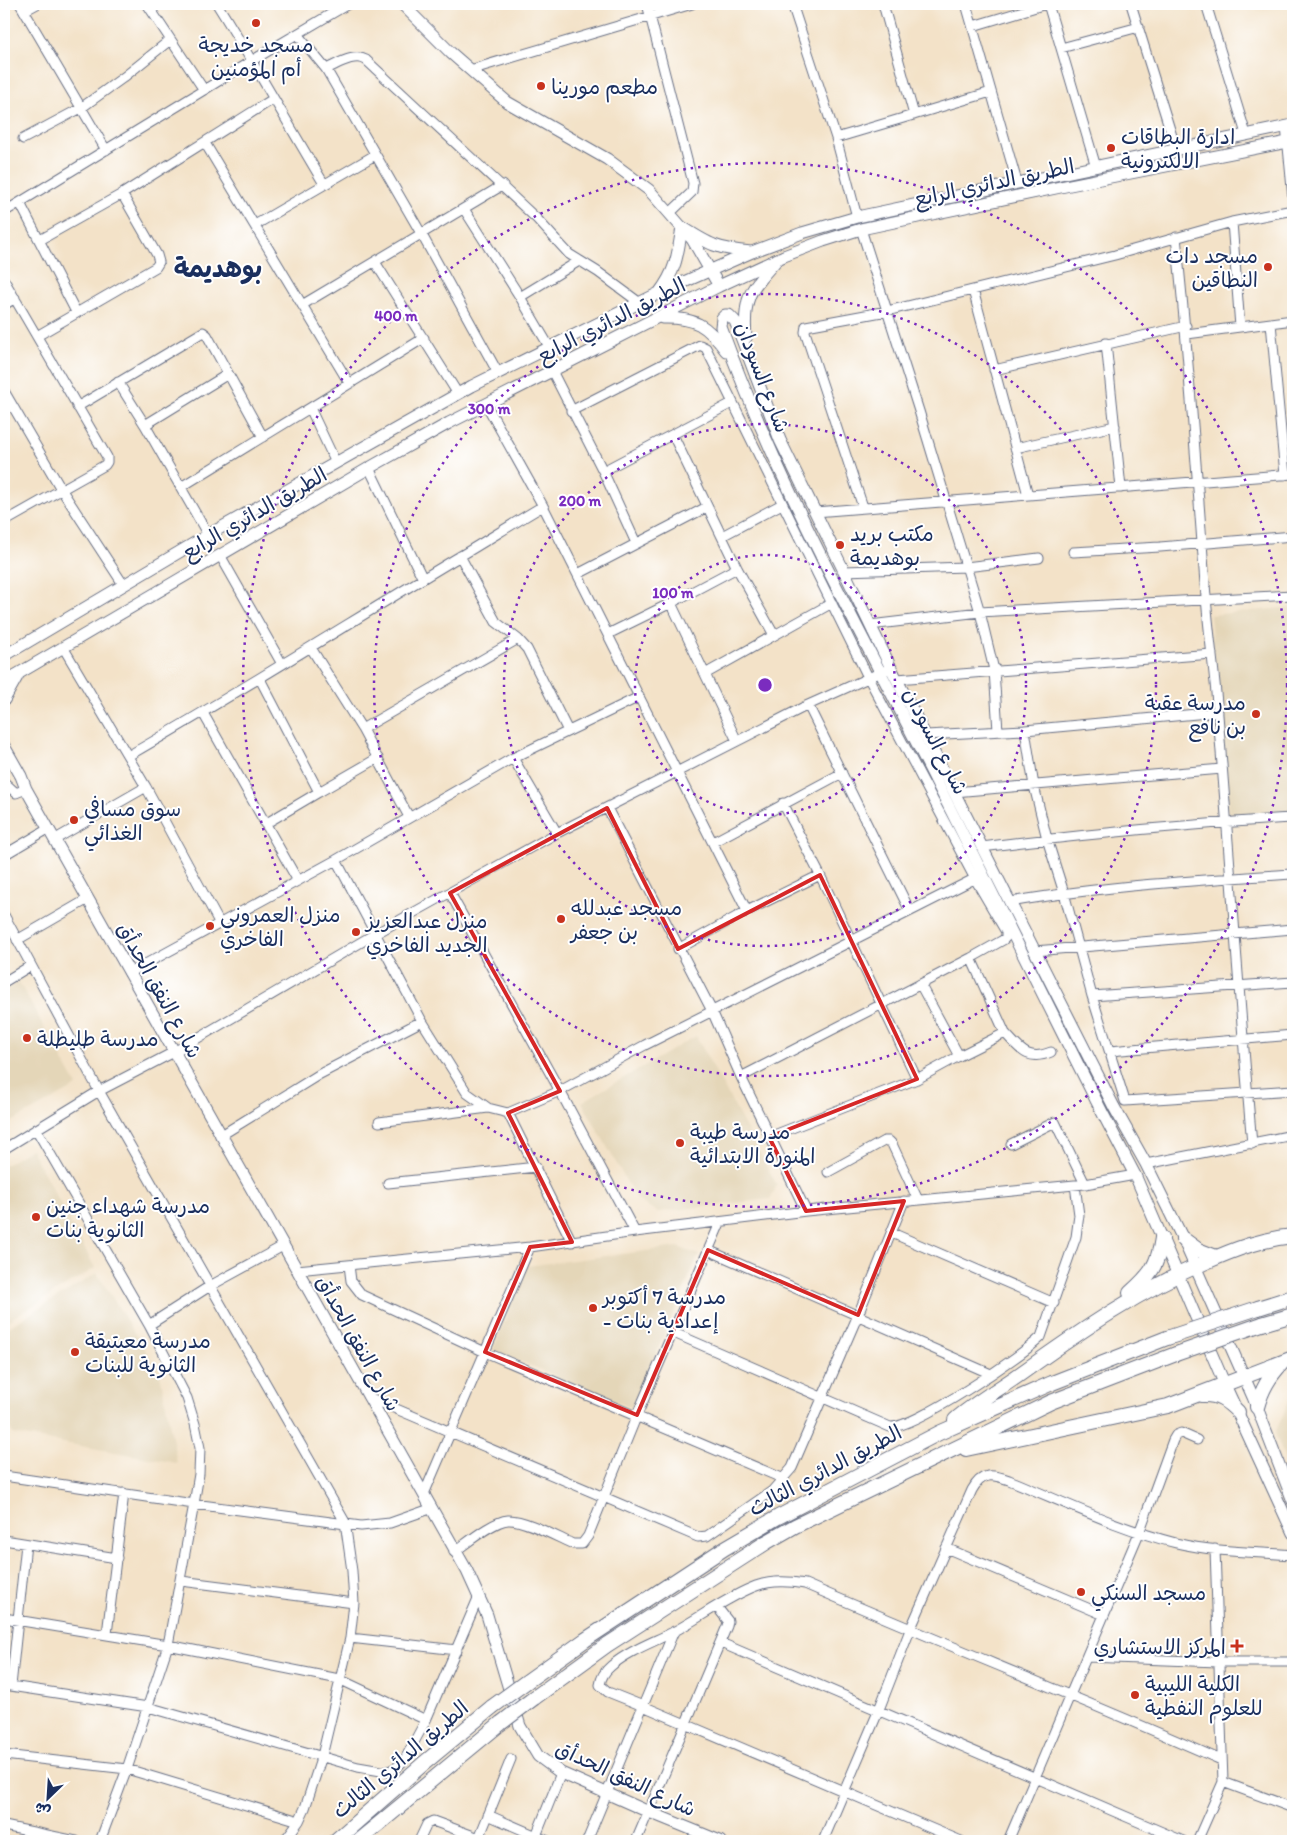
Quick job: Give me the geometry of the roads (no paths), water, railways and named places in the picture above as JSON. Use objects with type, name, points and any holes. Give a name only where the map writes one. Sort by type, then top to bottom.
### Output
[{"type":"highway","points":[[939,1433],[960,1416],[1109,1312],[1178,1274],[1216,1257],[1245,1246],[1275,1238],[1293,1236]]},
{"type":"highway","points":[[1109,1312],[1145,1279],[1152,1270],[1160,1253],[1162,1238]]},
{"type":"highway","points":[[1183,1239],[1198,1250],[1216,1257]]},
{"type":"highway","name":"الطريق الدائري الثالث","points":[[335,1840],[423,1764],[526,1682],[585,1640],[724,1548],[778,1517],[939,1433],[1052,1383],[1167,1338],[1293,1297]]},
{"type":"highway","name":"الطريق الدائري الثالث","points":[[358,1841],[534,1698],[607,1645],[768,1542],[877,1486],[1051,1402],[1176,1354],[1293,1315]]},
{"type":"highway","points":[[946,1454],[1168,1406],[1288,1360]]},
{"type":"highway","points":[[1257,1407],[1267,1380],[1288,1360]]},
{"type":"highway","points":[[1194,1396],[1217,1396],[1225,1399],[1238,1412]]},
{"type":"main road","points":[[403,6],[425,29],[507,102],[607,159],[638,180],[692,239],[719,286]]},
{"type":"main road","name":"الطريق الدائري الرابع","points":[[5,654],[208,535],[458,394],[659,293],[752,252],[802,233],[857,217],[1289,126]]},
{"type":"main road","name":"الطريق الدائري الرابع","points":[[4,682],[368,468],[486,404],[719,286],[778,259],[822,241],[861,229],[1291,141]]},
{"type":"main road","points":[[682,227],[713,246],[726,250],[752,252]]},
{"type":"main road","points":[[659,293],[667,282],[677,260],[682,227]]},
{"type":"main road","points":[[747,355],[745,319],[750,294],[778,259]]},
{"type":"main road","name":"شارع السودان","points":[[1293,1501],[1244,1376],[1183,1239],[891,668],[780,440],[736,321],[729,315],[725,315],[722,318],[721,327],[747,398],[784,479],[880,672],[978,877],[1135,1176],[1225,1385],[1293,1533]]},
{"type":"main road","points":[[658,318],[679,318],[702,325],[711,332],[733,360]]},
{"type":"main road","points":[[284,492],[294,511]]},
{"type":"main road","points":[[4,700],[19,672]]},
{"type":"main road","name":"شارع النفق الحدأق","points":[[4,746],[54,840],[466,1571],[479,1596],[492,1630],[520,1726],[538,1756],[561,1772],[606,1794],[720,1841]]},
{"type":"main road","name":"شارع النفق الحدأق","points":[[4,757],[17,779],[24,786]]},
{"type":"main road","points":[[1066,1042],[1078,1035]]},
{"type":"street","points":[[37,4],[22,7],[106,150]]},
{"type":"street","points":[[146,4],[204,90]]},
{"type":"street","points":[[217,4],[253,60],[273,99],[324,184]]},
{"type":"street","points":[[4,212],[348,4]]},
{"type":"street","points":[[403,6],[417,4]]},
{"type":"street","points":[[647,4],[693,183],[692,192],[670,213]]},
{"type":"street","points":[[470,70],[692,4]]},
{"type":"street","points":[[792,4],[836,138],[857,217]]},
{"type":"street","points":[[883,4],[914,116]]},
{"type":"street","points":[[966,4],[1017,182]]},
{"type":"street","points":[[973,26],[1047,4],[1096,167]]},
{"type":"street","points":[[1131,4],[1176,149]]},
{"type":"street","points":[[1206,4],[1246,134]]},
{"type":"street","points":[[1061,48],[1139,27]]},
{"type":"street","points":[[297,34],[326,69],[422,235],[498,373]]},
{"type":"street","points":[[22,139],[81,108],[170,40]]},
{"type":"street","points":[[326,69],[353,58],[360,57],[366,60],[502,185],[554,236],[562,247],[640,303]]},
{"type":"street","points":[[836,138],[992,92]]},
{"type":"street","points":[[40,240],[122,194],[273,99]]},
{"type":"street","points":[[1289,126],[1293,199]]},
{"type":"street","points":[[204,143],[349,383]]},
{"type":"street","points":[[255,225],[375,155]]},
{"type":"street","points":[[302,305],[422,235],[502,185]]},
{"type":"street","points":[[36,336],[156,267],[159,262],[157,255],[122,194]]},
{"type":"street","points":[[20,203],[76,312]]},
{"type":"street","points":[[464,209],[550,348]]},
{"type":"street","points":[[863,507],[804,328],[809,325],[887,311],[1115,255],[1232,222],[1293,210]]},
{"type":"street","points":[[1232,222],[1240,327]]},
{"type":"street","points":[[861,229],[980,612],[994,670],[998,732]]},
{"type":"street","points":[[1176,237],[1186,330],[1252,1144]]},
{"type":"street","points":[[520,297],[579,261]]},
{"type":"street","points":[[375,262],[458,394]]},
{"type":"street","points":[[4,280],[107,457],[105,465],[4,522]]},
{"type":"street","points":[[973,290],[1028,495]]},
{"type":"street","points":[[4,304],[15,298]]},
{"type":"street","points":[[994,370],[1106,343],[1186,330],[1240,327],[1293,320]]},
{"type":"street","points":[[815,512],[1289,474],[1271,323]]},
{"type":"street","points":[[77,407],[203,332],[207,335],[263,437]]},
{"type":"street","points":[[181,487],[424,338]]},
{"type":"street","points":[[1106,343],[1121,488]]},
{"type":"street","points":[[571,411],[700,345],[706,348],[868,677],[978,877],[1006,932],[1006,938],[971,958],[741,1077]]},
{"type":"street","points":[[552,371],[636,543]]},
{"type":"street","points":[[145,425],[228,374]]},
{"type":"street","points":[[118,382],[208,535]]},
{"type":"street","points":[[4,391],[61,489],[123,584]]},
{"type":"street","points":[[602,471],[732,403]]},
{"type":"street","points":[[486,404],[543,506],[747,911]]},
{"type":"street","points":[[310,408],[336,463]]},
{"type":"street","points":[[1015,448],[1114,426]]},
{"type":"street","points":[[673,435],[737,568],[774,635]]},
{"type":"street","points":[[368,468],[423,579]]},
{"type":"street","points":[[722,536],[782,504]]},
{"type":"street","points":[[128,756],[260,679],[543,506]]},
{"type":"street","points":[[578,574],[707,507]]},
{"type":"street","points":[[1073,552],[1293,536]]},
{"type":"street","points":[[220,555],[282,664]]},
{"type":"street","points":[[460,556],[496,622],[518,639],[527,649],[568,731]]},
{"type":"street","points":[[844,571],[966,567],[1039,558]]},
{"type":"street","points":[[608,634],[737,568]]},
{"type":"street","points":[[870,625],[980,612],[1293,595]]},
{"type":"street","points":[[671,603],[737,741]]},
{"type":"street","points":[[705,674],[832,603]]},
{"type":"street","points":[[362,729],[518,639]]},
{"type":"street","points":[[63,647],[146,787],[220,924]]},
{"type":"street","points":[[311,648],[362,729],[409,817]]},
{"type":"street","points":[[897,679],[1212,654]]},
{"type":"street","points":[[4,1149],[99,1092],[174,1052],[375,934],[557,833],[808,705],[891,668]]},
{"type":"street","points":[[260,679],[319,792]]},
{"type":"street","points":[[130,973],[336,860],[513,758],[639,697]]},
{"type":"street","points":[[808,705],[910,911]]},
{"type":"street","points":[[926,735],[1025,730],[1218,712]]},
{"type":"street","points":[[203,713],[298,881]]},
{"type":"street","points":[[1025,730],[1034,786],[1047,839],[1092,996],[1125,1101],[1293,1090]]},
{"type":"street","points":[[265,824],[378,758]]},
{"type":"street","points":[[513,758],[557,833]]},
{"type":"street","points":[[954,792],[1222,769]]},
{"type":"street","points":[[713,842],[842,774]]},
{"type":"street","points":[[4,782],[16,793],[24,786]]},
{"type":"street","points":[[54,840],[146,787]]},
{"type":"street","points":[[783,804],[820,875],[880,1005],[917,1079]]},
{"type":"street","points":[[607,808],[678,949],[712,1011],[769,1137],[806,1211]]},
{"type":"street","points":[[982,846],[1226,822],[1293,818]]},
{"type":"street","points":[[4,855],[48,829]]},
{"type":"street","points":[[336,860],[422,1020],[467,1093],[488,1108]]},
{"type":"street","points":[[1010,902],[1064,893],[1293,874]]},
{"type":"street","points":[[678,949],[747,911],[820,875]]},
{"type":"street","points":[[380,1122],[488,1108],[508,1113],[560,1091],[712,1011],[978,877]]},
{"type":"street","points":[[450,894],[560,1091],[635,1232]]},
{"type":"street","points":[[17,940],[88,899]]},
{"type":"street","points":[[4,915],[99,1092],[345,1522],[352,1571],[354,1603],[350,1638],[322,1756],[305,1808],[299,1822],[282,1841]]},
{"type":"street","points":[[1035,951],[1293,929]]},
{"type":"street","points":[[971,958],[1005,1033],[1024,1053],[1031,1056],[1044,1055],[1051,1052]]},
{"type":"street","points":[[4,982],[30,966]]},
{"type":"street","points":[[1092,996],[1293,982]]},
{"type":"street","points":[[920,984],[960,1056]]},
{"type":"street","points":[[220,1136],[320,1074],[422,1020]]},
{"type":"street","points":[[769,1137],[917,1079],[1005,1033]]},
{"type":"street","points":[[1110,1051],[1293,1035]]},
{"type":"street","points":[[508,1113],[572,1242]]},
{"type":"street","points":[[1011,1144],[1055,1122],[1085,1184]]},
{"type":"street","points":[[36,1129],[149,1325],[186,1398],[195,1424],[200,1448],[199,1474],[168,1645],[127,1769],[100,1841]]},
{"type":"street","points":[[1146,1164],[1293,1135]]},
{"type":"street","points":[[828,1172],[884,1141],[888,1141],[892,1144],[918,1200]]},
{"type":"street","points":[[388,1183],[536,1167]]},
{"type":"street","points":[[297,1270],[530,1247],[806,1211],[1085,1184],[1135,1176]]},
{"type":"street","points":[[674,1333],[890,1428],[896,1428],[945,1404],[992,1374],[1041,1337],[1076,1237],[1079,1215],[1075,1184]]},
{"type":"street","points":[[368,1397],[603,1498],[698,1537],[703,1537],[758,1502],[784,1479],[792,1468],[802,1449],[904,1201]]},
{"type":"street","points":[[454,1552],[497,1523],[507,1520],[519,1521],[573,1544],[582,1544],[588,1536],[637,1415],[720,1223]]},
{"type":"street","points":[[892,1233],[1054,1303]]},
{"type":"street","points":[[149,1325],[210,1286],[283,1246]]},
{"type":"street","points":[[424,1494],[530,1247]]},
{"type":"street","points":[[708,1250],[992,1374]]},
{"type":"street","points":[[349,1265],[351,1281],[362,1295],[485,1352],[784,1479]]},
{"type":"street","points":[[1008,1841],[1139,1532],[1173,1440],[1176,1435],[1181,1433],[1197,1440]]},
{"type":"street","points":[[4,1476],[124,1492],[194,1504],[345,1522],[361,1526],[390,1523],[430,1509]]},
{"type":"street","points":[[823,1841],[946,1548],[976,1482],[984,1476],[996,1476],[1009,1480],[1139,1532],[1177,1543],[1215,1549],[1293,1555]]},
{"type":"street","points":[[107,1634],[124,1492]]},
{"type":"street","points":[[4,1540],[117,1558]]},
{"type":"street","points":[[26,1544],[7,1686],[148,1707],[380,1772],[392,1770],[405,1759],[426,1720],[479,1596]]},
{"type":"street","points":[[946,1548],[1104,1615]]},
{"type":"street","points":[[1196,1841],[1223,1782],[1215,1549]]},
{"type":"street","points":[[181,1581],[354,1603]]},
{"type":"street","points":[[961,1841],[608,1692],[600,1685],[601,1679],[611,1666],[637,1649],[674,1631],[755,1586],[789,1581],[805,1584],[1221,1760]]},
{"type":"street","points":[[636,1841],[721,1643],[728,1621],[717,1607]]},
{"type":"street","points":[[4,1618],[168,1645],[339,1679],[426,1720]]},
{"type":"street","points":[[587,1841],[674,1631]]},
{"type":"street","points":[[350,1638],[457,1650]]},
{"type":"street","points":[[721,1643],[878,1712],[1183,1841]]},
{"type":"street","points":[[1087,1657],[1218,1662],[1293,1662]]},
{"type":"street","points":[[4,1756],[127,1769],[299,1822]]},
{"type":"street","points":[[419,1841],[427,1824],[433,1821],[478,1839],[511,1758]]},
{"type":"street","points":[[536,1836],[561,1772]]},
{"type":"street","points":[[1223,1782],[1293,1808]]},
{"type":"street","points":[[488,1815],[548,1841]]},
{"type":"street","points":[[4,1826],[76,1841]]},
{"type":"place","name":"مسجد خديجة أم المؤمنين","points":[[256,23]]},
{"type":"place","name":"مطعم مورينا","points":[[541,86]]},
{"type":"place","name":"ادارة البطاقات الالكترونية","points":[[1111,148]]},
{"type":"place","name":"مسجد دات النطاقين","points":[[1268,267]]},
{"type":"place","name":"مكتب بريد بوهديمة","points":[[840,545]]},
{"type":"place","name":"مدرسة عقبة بن نافع","points":[[1256,714]]},
{"type":"place","name":"سوق مسافي الغذائي","points":[[74,820]]},
{"type":"place","name":"مسجد عبدلله بن جعفر","points":[[561,919]]},
{"type":"place","name":"منزل العمروني الفاخري","points":[[210,926]]},
{"type":"place","name":"منزل عبدالعزيز الجديد الفاخري","points":[[356,932]]},
{"type":"place","name":"مدرسة طليطلة","points":[[27,1038]]},
{"type":"place","name":"مدرسة طيبة المنورة الابتدائية","points":[[680,1143]]},
{"type":"place","name":"مدرسة شهداء جنين الثانوية بنات","points":[[36,1217]]},
{"type":"place","name":"مدرسة 7 أكتوبر - إعدادية بنات","points":[[593,1308]]},
{"type":"place","name":"مدرسة معيتيقة الثانوية للبنات","points":[[75,1352]]},
{"type":"place","name":"مسجد السنكي","points":[[1081,1592]]},
{"type":"place","name":"المركز الاستشاري","points":[[1237,1646]]},
{"type":"place","name":"الكلية الليبية للعلوم النفطية","points":[[1135,1695]]},
{"type":"district","name":"بوهديمة","points":[[218,268]]}]
